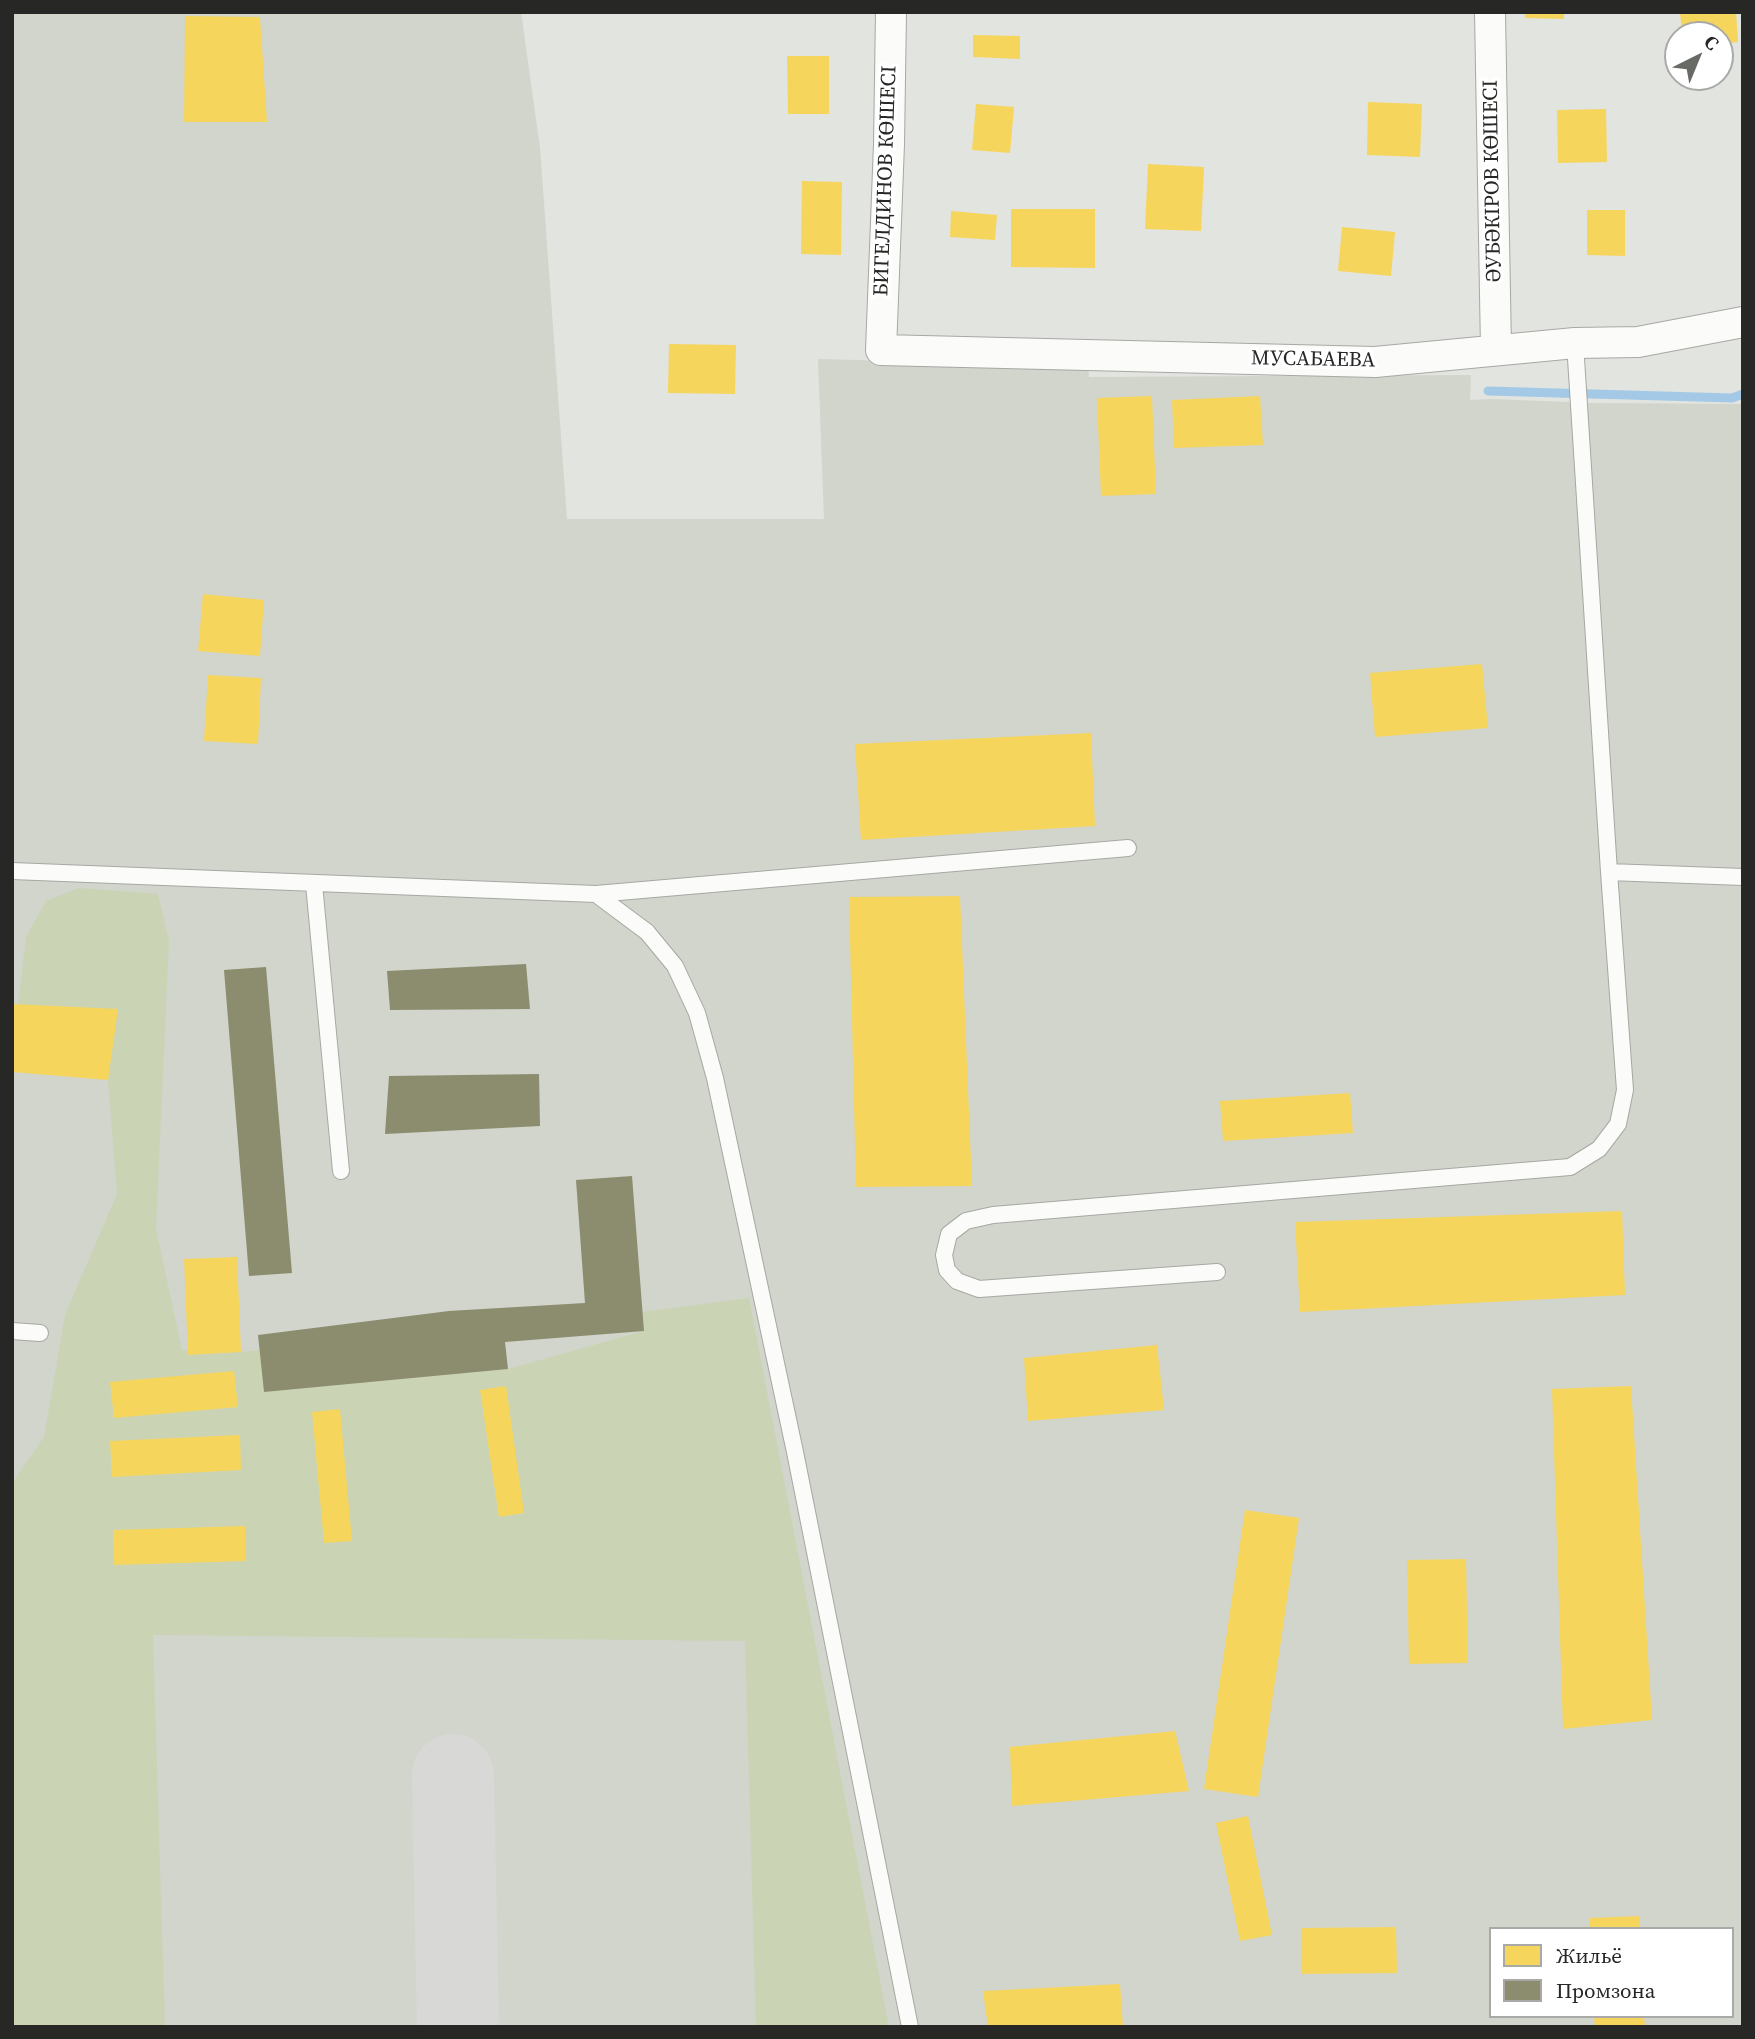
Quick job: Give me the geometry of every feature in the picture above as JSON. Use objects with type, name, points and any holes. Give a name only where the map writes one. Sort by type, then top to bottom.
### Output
[{"type":"street","name":"БИГЕЛДИНОВ КӨШЕСІ","points":[[881,350],[891,12]]},
{"type":"street","name":"ӘУБӘКІРОВ КӨШЕСІ","points":[[1490,12],[1496,350]]},
{"type":"street","name":"МУСАБАЕВА","points":[[881,350],[1375,362],[1575,343],[1638,342],[1743,322]]},
{"type":"lane","points":[[1217,1272],[979,1289],[957,1281],[947,1270],[944,1255],[948,1234],[966,1221],[993,1215],[1570,1167],[1599,1149],[1618,1124],[1625,1090],[1575,343]]},
{"type":"lane","points":[[12,871],[596,894],[1128,848]]},
{"type":"lane","points":[[1609,872],[1743,877]]},
{"type":"lane","points":[[314,884],[341,1171]]},
{"type":"lane","points":[[596,894],[647,932],[675,966],[698,1013],[715,1078],[789,1426],[910,2027]]},
{"type":"lane","points":[[12,1331],[40,1333]]},
{"type":"shaded area","points":[[12,12],[521,12],[540,148],[567,519],[824,519],[818,359],[1088,366],[1089,377],[1471,375],[1470,400],[1743,404],[1743,2027],[12,2027]]},
{"type":"green space","points":[[79,888],[158,894],[169,941],[156,1229],[182,1350],[260,1350],[264,1392],[508,1369],[643,1331],[642,1312],[749,1298],[889,2027],[756,2027],[745,1641],[153,1635],[165,2027],[12,2027],[13,1482],[44,1437],[65,1315],[117,1194],[108,1080],[18,1005],[26,937],[46,901]]},
{"type":"building: Жильё","points":[[1525,12],[1564,12],[1564,19],[1525,18]]},
{"type":"building: Жильё","points":[[1680,12],[1736,12],[1738,42],[1734,42],[1734,21],[1681,21]]},
{"type":"building: Жильё","points":[[185,16],[260,17],[267,122],[184,122]]},
{"type":"building: Жильё","points":[[973,35],[1020,36],[1020,59],[973,57]]},
{"type":"building: Жильё","points":[[787,56],[829,56],[829,114],[788,114]]},
{"type":"building: Жильё","points":[[1368,102],[1422,104],[1420,157],[1367,155]]},
{"type":"building: Жильё","points":[[976,104],[1014,107],[1010,153],[972,150]]},
{"type":"building: Жильё","points":[[1606,109],[1607,162],[1558,163],[1557,110]]},
{"type":"building: Жильё","points":[[1148,164],[1204,167],[1201,231],[1145,229]]},
{"type":"building: Жильё","points":[[802,181],[842,182],[841,255],[801,254]]},
{"type":"building: Жильё","points":[[1011,209],[1095,209],[1095,268],[1011,267]]},
{"type":"building: Жильё","points":[[1587,210],[1625,210],[1625,256],[1587,255]]},
{"type":"building: Жильё","points":[[951,211],[997,215],[995,240],[950,237]]},
{"type":"building: Жильё","points":[[1342,227],[1395,232],[1391,276],[1338,271]]},
{"type":"building: Жильё","points":[[669,344],[736,345],[735,394],[668,393]]},
{"type":"building: Жильё","points":[[1152,396],[1156,494],[1101,496],[1097,398]]},
{"type":"building: Жильё","points":[[1260,396],[1263,445],[1174,448],[1172,400]]},
{"type":"building: Жильё","points":[[203,594],[264,600],[260,656],[198,651]]},
{"type":"building: Жильё","points":[[1482,664],[1488,728],[1375,737],[1370,673]]},
{"type":"building: Жильё","points":[[208,675],[261,678],[258,744],[204,741]]},
{"type":"building: Жильё","points":[[1091,733],[1095,826],[861,840],[855,744]]},
{"type":"building: Жильё","points":[[960,896],[972,1186],[856,1187],[849,897]]},
{"type":"building: Жильё","points":[[12,1004],[118,1009],[108,1080],[12,1072]]},
{"type":"building: Жильё","points":[[1350,1093],[1353,1133],[1223,1141],[1220,1101]]},
{"type":"building: Жильё","points":[[1622,1211],[1625,1295],[1300,1312],[1295,1222]]},
{"type":"building: Жильё","points":[[237,1257],[241,1352],[188,1355],[184,1259]]},
{"type":"building: Жильё","points":[[1157,1345],[1164,1410],[1028,1421],[1024,1358]]},
{"type":"building: Жильё","points":[[234,1371],[238,1407],[114,1418],[110,1382]]},
{"type":"building: Жильё","points":[[506,1386],[524,1513],[499,1517],[480,1390]]},
{"type":"building: Жильё","points":[[1631,1386],[1652,1720],[1563,1729],[1552,1389]]},
{"type":"building: Жильё","points":[[340,1409],[352,1541],[324,1543],[312,1412]]},
{"type":"building: Жильё","points":[[240,1435],[241,1470],[112,1477],[110,1441]]},
{"type":"building: Жильё","points":[[1245,1510],[1299,1518],[1258,1797],[1204,1789]]},
{"type":"building: Жильё","points":[[245,1526],[246,1561],[114,1565],[113,1530]]},
{"type":"building: Жильё","points":[[1466,1559],[1468,1663],[1409,1664],[1407,1560]]},
{"type":"building: Жильё","points":[[1175,1731],[1189,1791],[1012,1806],[1010,1747]]},
{"type":"building: Жильё","points":[[1248,1816],[1272,1935],[1240,1941],[1216,1823]]},
{"type":"building: Жильё","points":[[1639,1916],[1640,1927],[1590,1927],[1589,1918]]},
{"type":"building: Жильё","points":[[1396,1927],[1397,1973],[1302,1974],[1302,1928]]},
{"type":"building: Жильё","points":[[1120,1984],[1123,2027],[988,2027],[983,1991]]},
{"type":"building: Жильё","points":[[1594,2018],[1644,2018],[1645,2027],[1595,2027]]},
{"type":"building: Промзона","points":[[526,964],[530,1009],[390,1010],[387,971]]},
{"type":"building: Промзона","points":[[266,967],[292,1273],[249,1276],[224,970]]},
{"type":"building: Промзона","points":[[539,1074],[540,1126],[385,1134],[389,1076]]},
{"type":"building: Промзона","points":[[632,1176],[644,1331],[505,1342],[508,1369],[264,1392],[258,1335],[449,1311],[585,1303],[576,1180]]},
{"type":"waterway","points":[[1488,391],[1732,398],[1743,394]]},
{"type":"taxiway","points":[[453,1775],[458,2027]]}]
